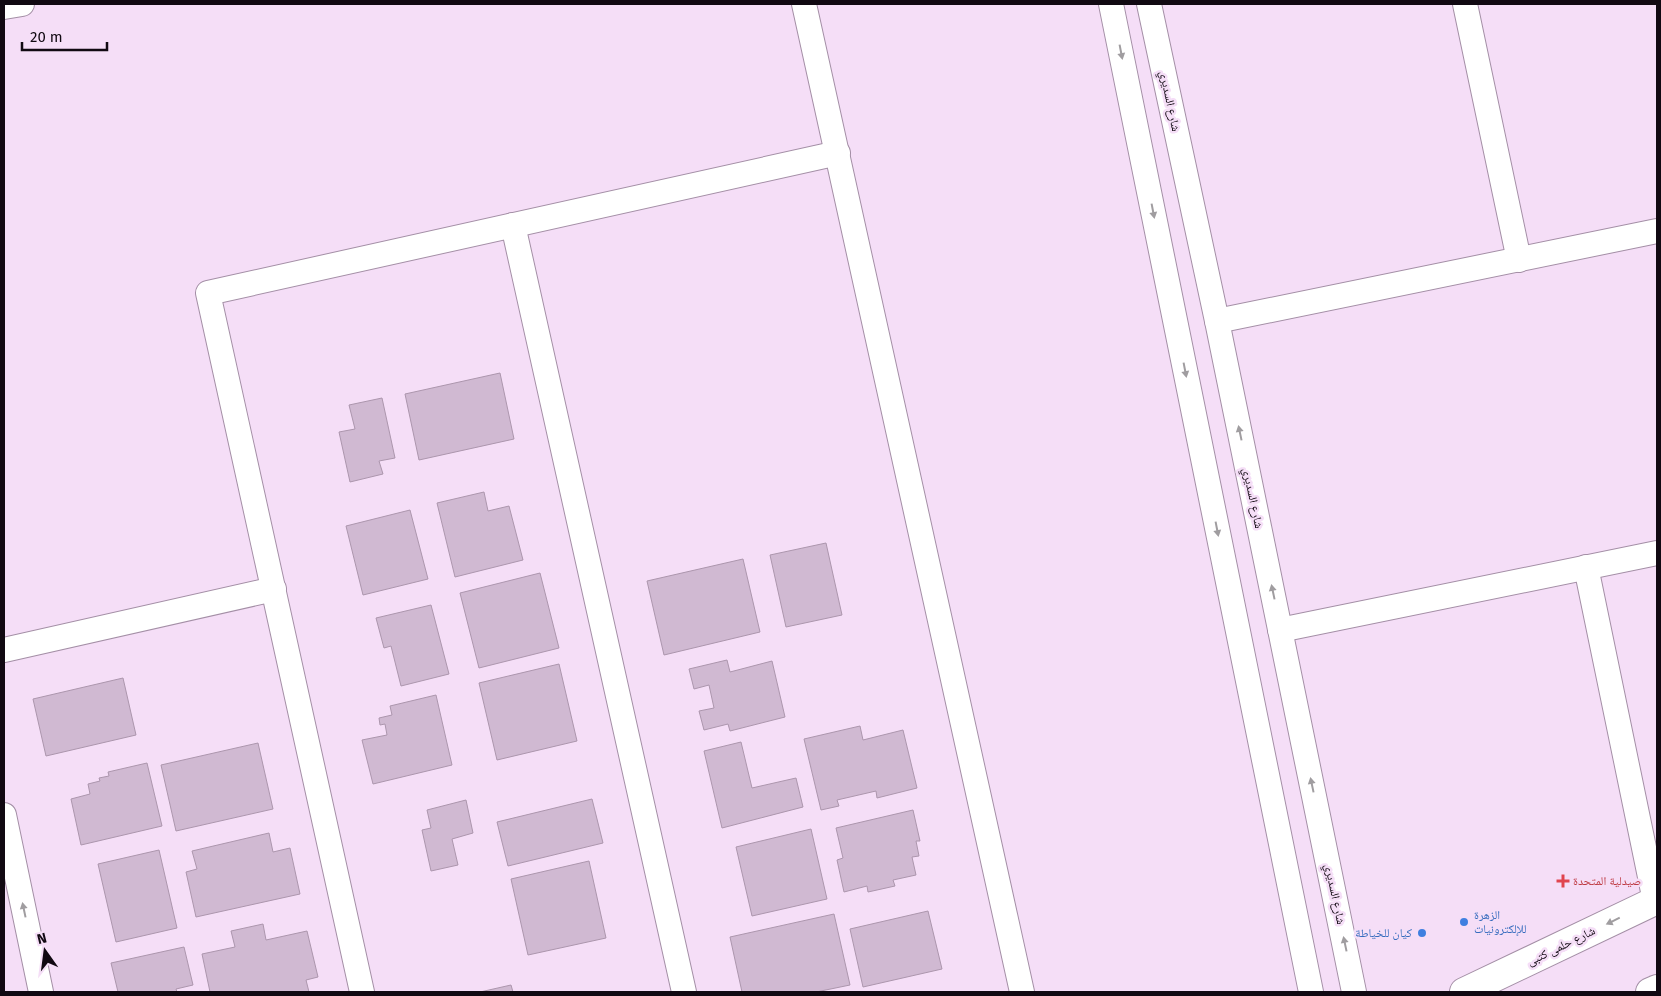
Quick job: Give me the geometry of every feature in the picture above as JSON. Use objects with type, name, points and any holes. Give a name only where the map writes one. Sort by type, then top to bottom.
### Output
[{"type":"street","points":[[4,8],[22,4]]},
{"type":"street","points":[[804,4],[1022,992]]},
{"type":"street","points":[[1111,4],[1311,992]]},
{"type":"street","name":"شارع السديري","points":[[1149,4],[1217,321],[1354,992]]},
{"type":"street","points":[[1465,4],[1519,260]]},
{"type":"street","points":[[362,992],[208,293],[838,153]]},
{"type":"street","points":[[513,225],[684,992]]},
{"type":"street","points":[[1217,321],[1657,231]]},
{"type":"street","points":[[1280,630],[1657,553]]},
{"type":"street","points":[[1586,567],[1656,900]]},
{"type":"street","points":[[4,650],[274,589]]},
{"type":"street","points":[[4,815],[41,992]]},
{"type":"street","name":"شارع حلمى كتبى","points":[[1464,992],[1656,900]]},
{"type":"street","points":[[1650,992],[1657,989]]},
{"type":"building","points":[[500,373],[514,439],[419,460],[405,394]]},
{"type":"building","points":[[382,398],[395,458],[379,461],[383,474],[350,482],[339,432],[355,429],[349,405]]},
{"type":"building","points":[[484,492],[488,511],[509,506],[523,560],[455,577],[437,503]]},
{"type":"building","points":[[410,510],[428,579],[363,595],[346,526]]},
{"type":"building","points":[[826,543],[842,615],[786,627],[770,555]]},
{"type":"building","points":[[743,559],[760,632],[664,655],[647,581]]},
{"type":"building","points":[[540,573],[559,648],[479,668],[460,593]]},
{"type":"building","points":[[431,605],[449,674],[401,686],[391,646],[384,648],[376,618]]},
{"type":"building","points":[[727,660],[730,672],[772,661],[785,717],[730,731],[728,724],[704,730],[699,711],[714,708],[709,685],[694,689],[689,669]]},
{"type":"building","points":[[559,664],[577,741],[497,760],[479,683]]},
{"type":"building","points":[[123,678],[136,735],[46,756],[33,699]]},
{"type":"building","points":[[436,695],[452,765],[373,784],[362,740],[387,735],[385,724],[380,725],[379,718],[392,715],[390,706]]},
{"type":"building","points":[[860,726],[863,740],[903,730],[917,788],[877,798],[876,791],[837,800],[839,806],[821,810],[804,739]]},
{"type":"building","points":[[741,742],[752,788],[796,778],[803,807],[722,828],[704,751]]},
{"type":"building","points":[[258,743],[273,809],[176,831],[161,765]]},
{"type":"building","points":[[147,763],[162,826],[81,845],[71,799],[90,794],[88,784],[100,781],[99,778],[109,776],[108,772]]},
{"type":"building","points":[[592,799],[603,843],[508,866],[497,822]]},
{"type":"building","points":[[466,800],[473,833],[452,839],[458,865],[431,871],[422,830],[431,828],[427,810]]},
{"type":"building","points":[[913,810],[920,841],[916,841],[919,856],[912,857],[916,875],[893,880],[895,886],[868,892],[867,886],[844,892],[837,860],[843,858],[836,828]]},
{"type":"building","points":[[811,829],[827,899],[752,916],[736,847]]},
{"type":"building","points":[[269,833],[273,852],[290,848],[300,894],[196,917],[186,872],[197,869],[192,851]]},
{"type":"building","points":[[159,850],[177,928],[116,942],[98,864]]},
{"type":"building","points":[[589,861],[606,938],[528,955],[511,879]]},
{"type":"building","points":[[928,911],[942,969],[863,987],[850,929]]},
{"type":"building","points":[[834,914],[850,985],[816,992],[742,992],[730,937]]},
{"type":"building","points":[[263,924],[266,940],[307,931],[318,977],[306,980],[309,992],[210,992],[202,954],[235,947],[231,931]]},
{"type":"building","points":[[184,947],[193,985],[176,989],[177,992],[118,992],[111,963]]},
{"type":"building","points":[[511,985],[513,992],[480,992]]},
{"type":"place","name":"صيدلية المتحدة","points":[[1563,881]]},
{"type":"place","name":"الزهرة للإلكترونيات","points":[[1464,922]]},
{"type":"place","name":"كيان للخياطة","points":[[1422,933]]}]
